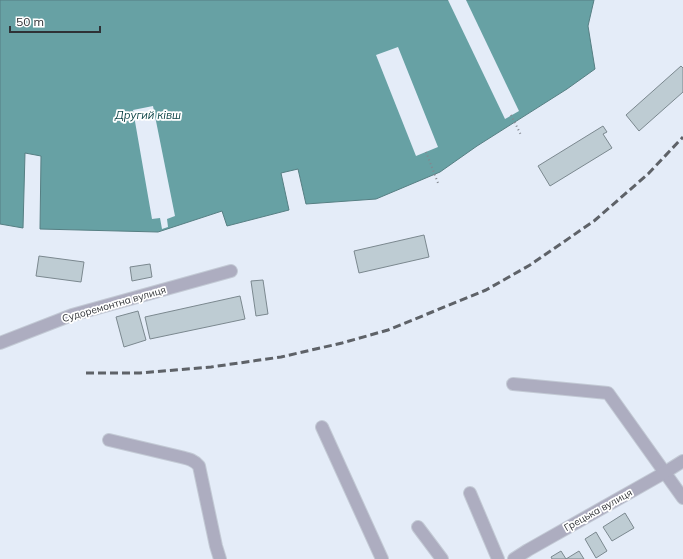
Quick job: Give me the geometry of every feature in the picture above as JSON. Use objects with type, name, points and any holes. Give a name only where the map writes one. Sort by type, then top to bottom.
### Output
[{"type":"street","name":"Судоремонтна вулиця","points":[[0,343],[72,315],[231,271]]},
{"type":"street","points":[[513,384],[608,393],[683,498]]},
{"type":"street","points":[[322,427],[382,559]]},
{"type":"street","points":[[109,440],[191,459],[196,462],[199,466],[220,559]]},
{"type":"street","name":"Грецька вулиця","points":[[514,559],[683,461]]},
{"type":"street","points":[[470,493],[498,559]]},
{"type":"street","points":[[418,527],[442,559]]},
{"type":"path","points":[[511,115],[521,135]]},
{"type":"path","points":[[426,152],[438,183]]},
{"type":"water","name":"Другий ківш","points":[[0,0],[594,0],[588,26],[595,69],[440,172],[376,199],[306,204],[298,169],[281,173],[289,210],[227,226],[222,211],[158,232],[40,229],[41,156],[25,153],[23,228],[0,224]]},
{"type":"pier","points":[[448,0],[466,0],[519,111],[505,119]]},
{"type":"pier","points":[[398,47],[438,147],[416,156],[376,55]]},
{"type":"pier","points":[[153,106],[175,216],[167,219],[168,227],[162,229],[160,218],[152,219],[133,110]]},
{"type":"building","points":[[681,66],[683,68],[683,92],[639,131],[626,115]]},
{"type":"building","points":[[603,126],[607,132],[603,134],[612,148],[550,186],[538,166]]},
{"type":"building","points":[[424,235],[429,257],[359,273],[354,251]]},
{"type":"building","points":[[39,256],[84,262],[81,282],[36,276]]},
{"type":"building","points":[[150,264],[152,277],[132,281],[130,267]]},
{"type":"building","points":[[263,280],[268,314],[256,316],[251,281]]},
{"type":"building","points":[[240,296],[245,319],[150,339],[145,317]]},
{"type":"building","points":[[138,311],[146,340],[124,347],[116,317]]},
{"type":"building","points":[[625,513],[634,528],[612,541],[603,527]]},
{"type":"building","points":[[596,532],[607,551],[596,558],[585,539]]},
{"type":"building","points":[[561,551],[566,559],[552,559],[551,557]]},
{"type":"building","points":[[579,551],[584,559],[566,559]]},
{"type":"railway","points":[[86,373],[140,373],[211,367],[281,357],[342,343],[388,330],[486,290],[530,265],[594,221],[648,174],[683,137]]}]
